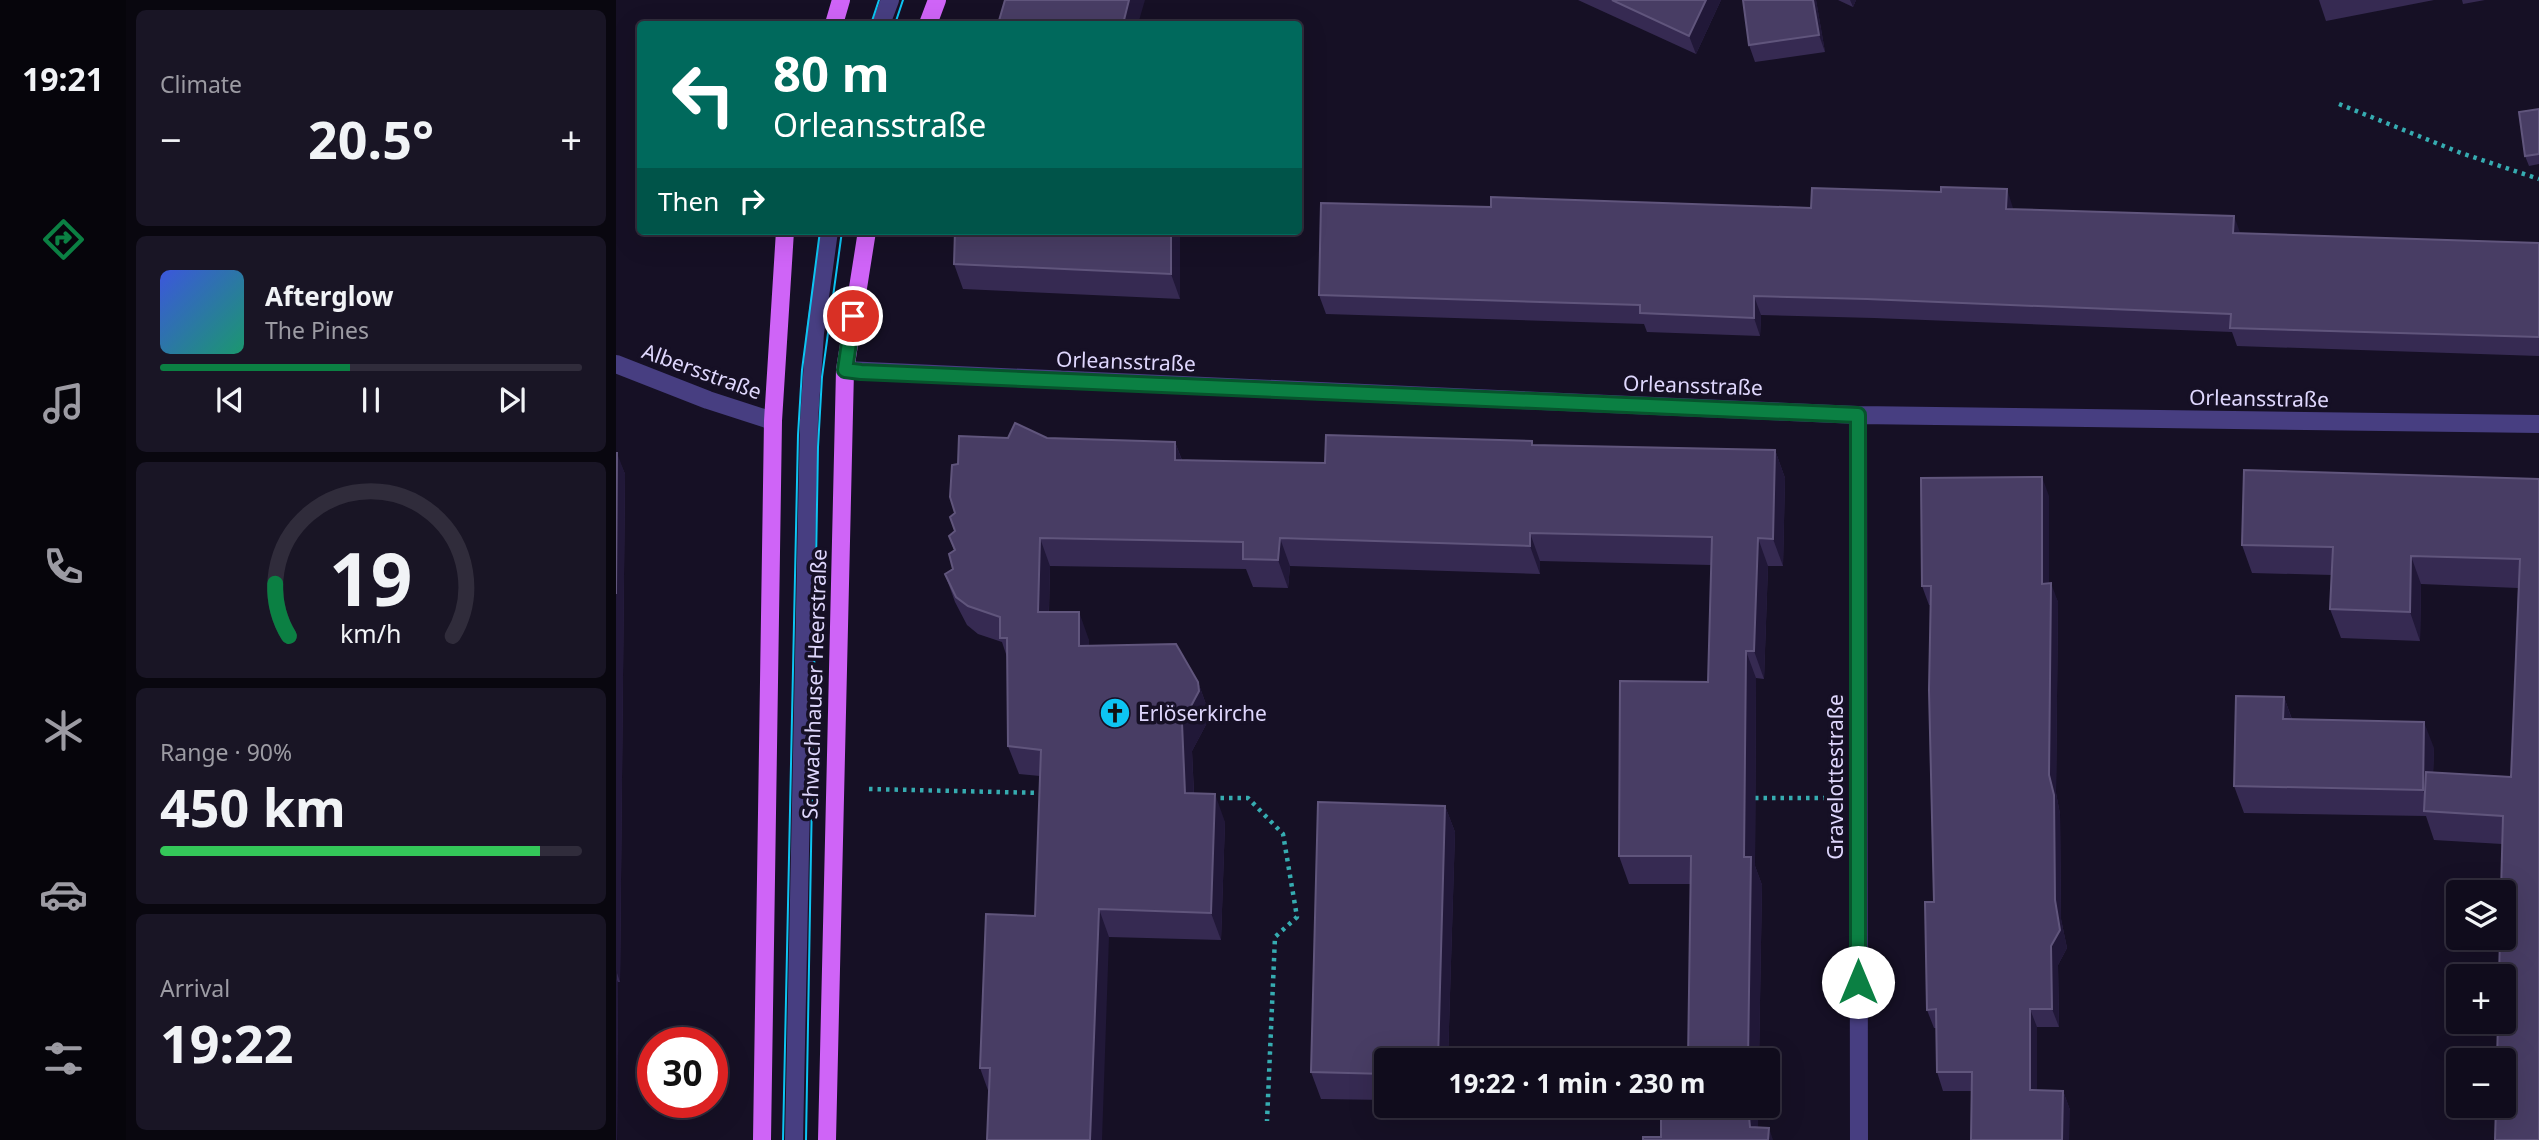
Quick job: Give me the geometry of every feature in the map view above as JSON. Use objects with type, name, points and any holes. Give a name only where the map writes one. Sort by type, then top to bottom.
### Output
[{"type":"main road","points":[[835,21],[841,0]]},
{"type":"main road","points":[[929,21],[937,0]]},
{"type":"main road","name":"Schwachhauser Heerstraße","points":[[762,1140],[773,421],[786,235]]},
{"type":"main road","name":"Schwachhauser Heerstraße","points":[[827,1140],[833,788],[845,370],[866,235]]},
{"type":"street","points":[[882,21],[890,0]]},
{"type":"street","points":[[794,1140],[808,420],[815,333],[828,235]]},
{"type":"street","name":"Albersstraße","points":[[616,364],[708,400],[773,421]]},
{"type":"street","name":"Orleansstraße","points":[[845,370],[1858,415],[2539,424]]},
{"type":"street","name":"Gravelottestraße","points":[[1858,415],[1859,1140]]},
{"type":"path","points":[[2339,104],[2460,153],[2539,180]]},
{"type":"path","points":[[833,788],[1055,794]]},
{"type":"path","points":[[1207,797],[1248,798],[1283,834],[1297,917],[1275,937],[1267,1121]]},
{"type":"path","points":[[1755,798],[1858,797]]},
{"type":"building","points":[[1005,0],[1129,0],[1124,21],[999,21]]},
{"type":"building","points":[[1612,0],[1706,0],[1689,36]]},
{"type":"building","points":[[1743,0],[1813,0],[1819,35],[1749,45]]},
{"type":"building","points":[[2539,109],[2539,154],[2525,156],[2519,112]]},
{"type":"building","points":[[1941,187],[2007,189],[2006,209],[2234,216],[2233,233],[2539,243],[2539,337],[2230,328],[2231,314],[1867,299],[1754,296],[1754,318],[1640,313],[1640,305],[1319,295],[1321,203],[1491,207],[1491,197],[1811,208],[1812,188],[1941,192]]},
{"type":"building","points":[[955,235],[1171,235],[1171,274],[954,264]]},
{"type":"building","points":[[1015,423],[1047,438],[1175,442],[1175,460],[1325,463],[1326,435],[1532,441],[1532,445],[1775,450],[1773,539],[1758,538],[1754,651],[1746,651],[1744,857],[1751,857],[1748,1048],[1688,1048],[1691,856],[1619,856],[1620,681],[1708,682],[1712,537],[1530,533],[1530,546],[1280,538],[1278,560],[1243,559],[1243,542],[1040,538],[1038,612],[1079,612],[1079,646],[1176,644],[1198,682],[1199,691],[1182,723],[1185,793],[1215,794],[1211,913],[1099,909],[1090,1140],[987,1140],[990,1068],[980,1068],[986,914],[1035,916],[1041,750],[1008,746],[1007,638],[1000,638],[1000,617],[968,606],[956,597],[945,574],[953,569],[949,554],[955,550],[949,536],[955,531],[950,517],[955,513],[950,497],[952,465],[958,464],[959,436],[1008,438]]},
{"type":"building","points":[[616,453],[617,453],[616,594]]},
{"type":"building","points":[[2244,470],[2539,479],[2539,1140],[2495,1140],[2496,1118],[2516,1118],[2516,1048],[2497,1048],[2498,1034],[2516,1034],[2516,964],[2499,964],[2500,950],[2516,950],[2516,880],[2501,880],[2503,816],[2424,811],[2426,772],[2511,777],[2520,559],[2411,556],[2410,612],[2330,609],[2333,547],[2242,545]]},
{"type":"building","points":[[2042,477],[2042,584],[2051,583],[2049,775],[2054,795],[2055,900],[2060,930],[2051,946],[2052,1009],[2030,1009],[2030,1090],[2063,1091],[2062,1140],[1971,1140],[1972,1072],[1937,1072],[1936,1009],[1927,1010],[1925,902],[1934,902],[1929,690],[1931,586],[1922,586],[1921,478]]},
{"type":"building","points":[[2236,696],[2284,697],[2283,719],[2424,722],[2423,790],[2234,786]]},
{"type":"building","points":[[1318,802],[1445,806],[1438,1048],[1374,1048],[1374,1074],[1311,1072]]},
{"type":"building","points":[[1661,1118],[1749,1118],[1750,1127],[1769,1128],[1768,1140],[1643,1140],[1643,1137],[1661,1137]]},
{"type":"tram line","points":[[872,21],[879,0]]},
{"type":"tram line","points":[[896,21],[903,0]]},
{"type":"tram line","points":[[783,1140],[798,435],[802,370],[819,235]]},
{"type":"tram line","points":[[806,1140],[818,447],[822,377],[841,235]]},
{"type":"place","name":"Erlöserkirche","points":[[1115,713]]},
{"type":"route","points":[[853,316],[845,370],[861,372],[1858,415],[1858,982]]}]
